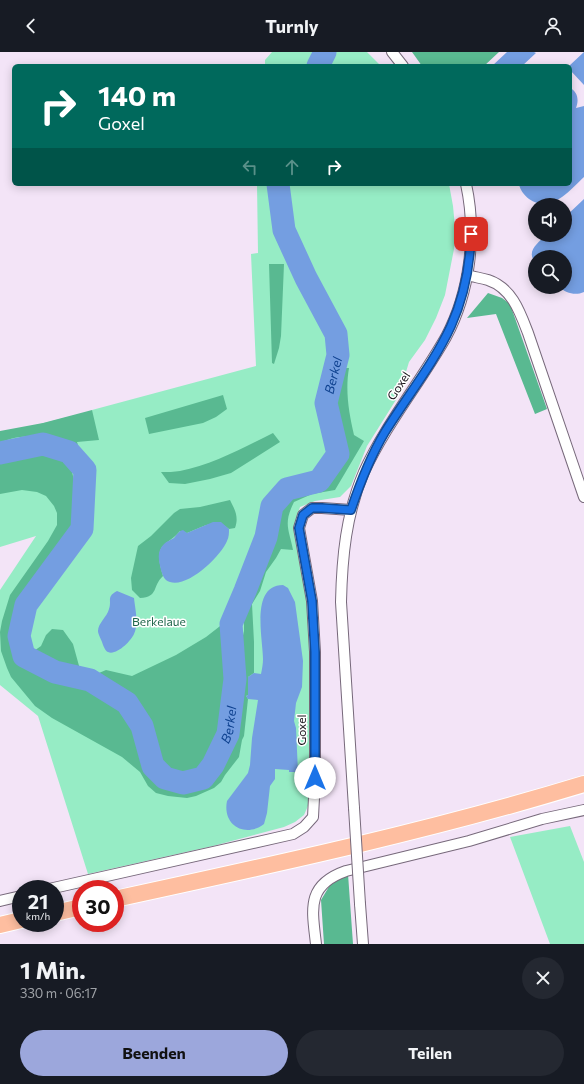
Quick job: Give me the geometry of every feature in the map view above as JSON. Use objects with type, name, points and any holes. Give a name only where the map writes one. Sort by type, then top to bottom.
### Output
[{"type":"main road","points":[[124,897],[370,842],[487,812],[584,784]]},
{"type":"main road","points":[[0,925],[12,922]]},
{"type":"street","points":[[392,52],[401,64]]},
{"type":"street","name":"Goxel","points":[[363,944],[341,602],[344,540],[351,510],[364,472],[384,433],[435,355],[451,327],[459,305],[467,275],[470,245],[471,223],[466,186]]},
{"type":"street","points":[[467,275],[493,282],[506,291],[518,308],[584,497]]},
{"type":"street","name":"Goxel","points":[[64,886],[292,834],[304,827],[313,817],[315,778],[315,652],[312,601],[299,528],[303,515],[312,508],[351,510]]},
{"type":"street","points":[[316,944],[313,916],[314,901],[317,892],[322,885],[333,875],[469,841],[542,819],[584,810]]},
{"type":"street","points":[[0,901],[12,898]]},
{"type":"green space","points":[[272,52],[367,52],[379,64],[265,64],[265,60]]},
{"type":"green space","points":[[412,52],[499,52],[486,64],[421,64]]},
{"type":"green space","name":"Berkelaue","points":[[257,186],[449,186],[455,227],[454,249],[445,295],[436,318],[425,340],[409,362],[399,395],[367,446],[351,486],[340,497],[315,501],[300,507],[295,523],[308,609],[314,726],[311,799],[304,815],[295,822],[284,827],[213,846],[88,874],[38,716],[0,685],[0,590],[36,536],[0,547],[0,434],[92,411],[256,366],[251,254],[258,253]]},
{"type":"green space","points":[[269,264],[284,264],[281,336],[274,364],[272,363]]},
{"type":"green space","points":[[488,293],[502,298],[510,304],[547,409],[535,414],[496,314],[467,318]]},
{"type":"green space","points":[[344,368],[349,368],[347,385],[348,402],[354,435],[364,441],[335,490],[312,494],[294,502],[288,521],[293,550],[281,549],[266,572],[260,591],[252,604],[254,673],[248,677],[248,695],[246,696],[248,699],[244,736],[239,757],[221,782],[214,788],[196,796],[187,798],[156,793],[148,786],[140,772],[122,757],[52,718],[35,706],[11,677],[1,651],[0,632],[2,621],[10,595],[48,541],[57,525],[57,513],[54,506],[46,496],[37,492],[22,490],[0,494],[0,461],[26,455],[49,456],[61,460],[68,466],[72,472],[74,480],[72,525],[61,545],[32,584],[20,604],[13,629],[12,645],[17,660],[37,672],[55,679],[85,685],[115,701],[134,726],[141,753],[150,772],[161,782],[173,788],[190,789],[200,787],[217,777],[223,769],[238,738],[244,688],[241,644],[244,631],[244,614],[256,587],[262,568],[271,554],[278,509],[289,495],[324,483],[339,469],[343,461],[346,440],[332,400],[342,381]]},
{"type":"green space","points":[[223,395],[227,409],[216,417],[203,423],[149,434],[145,418]]},
{"type":"green space","points":[[92,410],[99,440],[77,442],[78,445],[59,439],[28,436],[18,437],[0,443],[0,431],[43,423]]},
{"type":"green space","points":[[273,433],[280,442],[231,473],[185,484],[169,483],[161,472],[180,471],[204,464],[228,455]]},
{"type":"green space","points":[[230,500],[235,510],[235,528],[229,529],[219,524],[214,524],[203,526],[187,533],[180,531],[160,550],[159,558],[163,576],[153,593],[150,596],[140,598],[132,590],[131,578],[138,546],[180,509],[200,507]]},
{"type":"green space","points":[[224,623],[227,623],[226,708],[221,731],[214,742],[207,765],[201,774],[191,778],[166,775],[158,766],[148,726],[135,698],[109,682],[99,673],[106,670],[132,676],[176,655],[206,637]]},
{"type":"green space","points":[[52,629],[63,630],[73,644],[81,673],[63,668],[31,653],[41,646],[46,635]]},
{"type":"green space","points":[[570,826],[584,862],[584,944],[550,944],[510,837]]},
{"type":"green space","points":[[348,874],[353,944],[324,944],[321,900],[330,885]]},
{"type":"water","points":[[507,52],[536,53],[524,64],[494,64]]},
{"type":"water","points":[[584,52],[584,85],[572,72],[571,64]]},
{"type":"water","points":[[572,89],[577,96],[576,108],[584,106],[584,177],[560,198],[528,198],[525,196],[520,186],[572,186]]},
{"type":"water","points":[[584,199],[584,292],[574,294],[572,293],[572,250],[532,250],[539,242],[572,242],[572,210]]},
{"type":"water","points":[[213,522],[221,522],[229,529],[228,540],[218,555],[203,569],[186,580],[177,583],[166,580],[162,574],[159,560],[161,547],[182,530],[187,533]]},
{"type":"water","points":[[283,585],[288,588],[295,602],[303,661],[302,687],[296,703],[294,721],[296,728],[298,772],[275,769],[275,779],[270,786],[267,813],[264,824],[250,830],[243,829],[232,823],[228,817],[226,810],[227,801],[248,773],[250,765],[252,738],[258,700],[248,699],[246,696],[248,695],[248,677],[254,673],[261,674],[263,659],[261,627],[262,603],[266,594],[273,587]]},
{"type":"water","points":[[117,591],[134,598],[136,626],[134,634],[130,640],[119,650],[111,653],[105,649],[99,635],[98,628],[108,612],[110,597]]},
{"type":"waterway","name":"Berkel","points":[[319,64],[325,52]]},
{"type":"waterway","name":"Berkel","points":[[0,453],[43,444],[69,452],[85,470],[82,529],[26,605],[19,636],[24,656],[55,672],[90,680],[127,703],[142,726],[153,766],[165,778],[183,783],[203,778],[213,765],[228,734],[235,679],[231,624],[266,537],[272,506],[287,489],[319,481],[338,454],[326,403],[338,355],[336,334],[306,278],[284,230],[278,186]]},
{"type":"route","points":[[315,778],[315,652],[312,601],[299,528],[303,515],[312,508],[351,510],[364,472],[384,433],[435,355],[451,327],[467,275],[471,234]]}]
